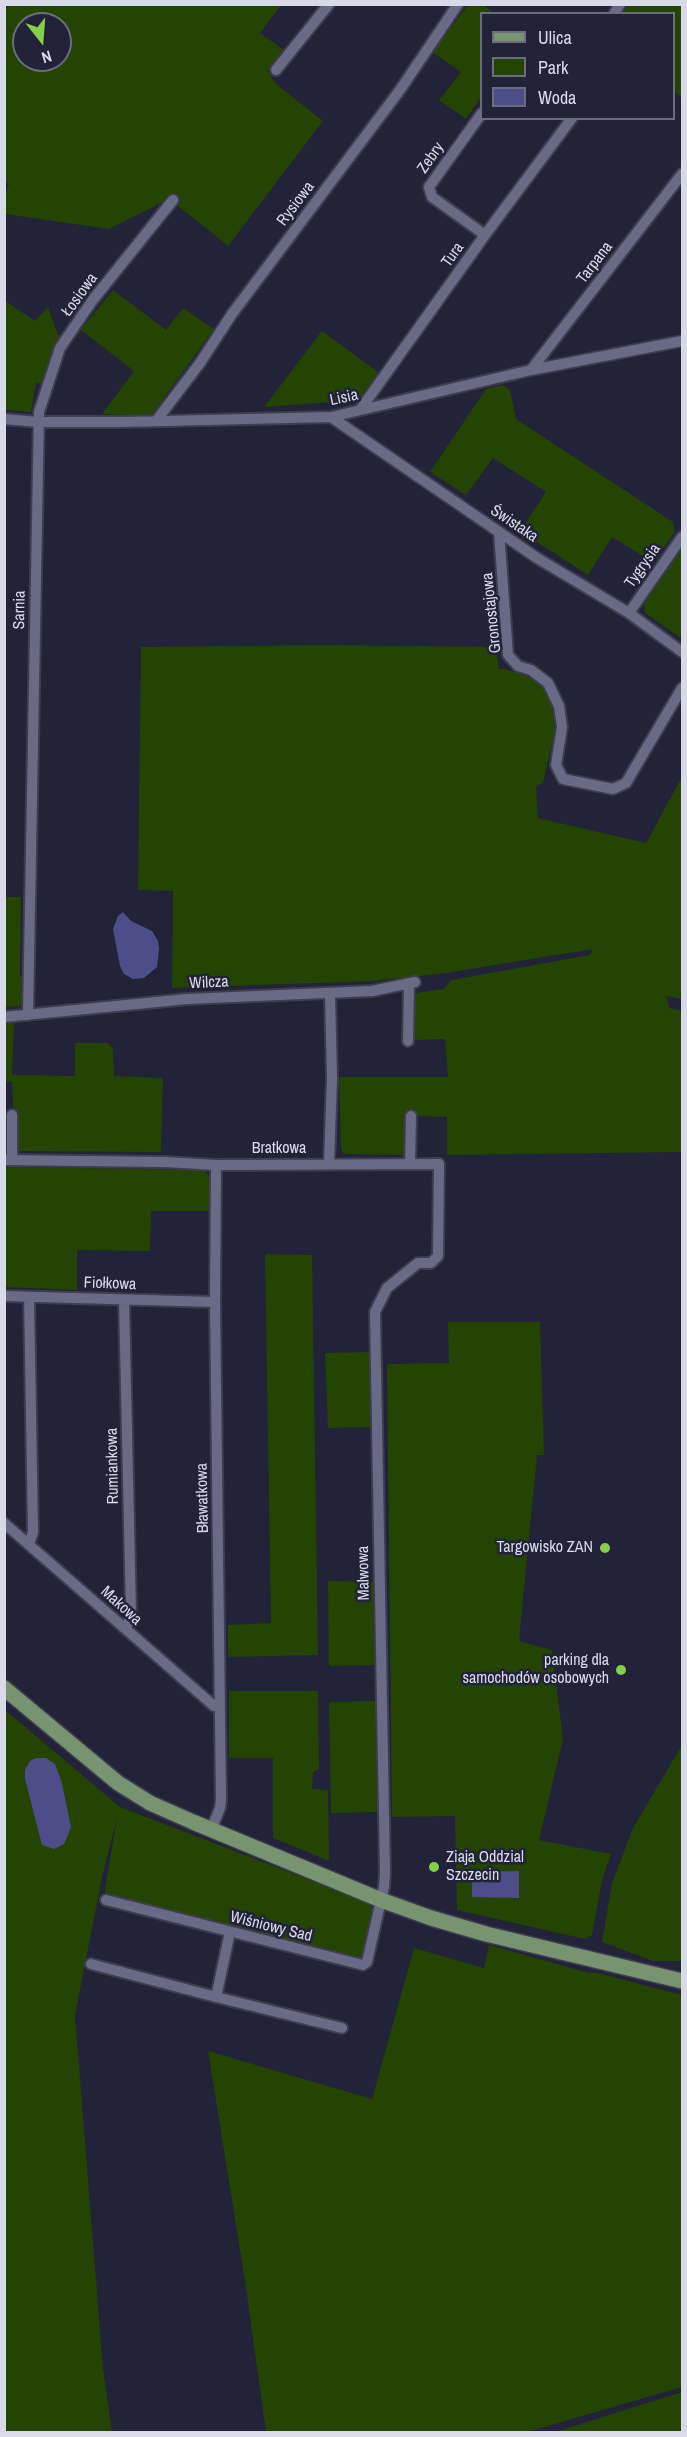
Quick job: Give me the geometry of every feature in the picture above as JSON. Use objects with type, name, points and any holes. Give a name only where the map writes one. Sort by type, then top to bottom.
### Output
[{"type":"main road","points":[[4,1688],[103,1771],[135,1794],[212,1830],[381,1900],[431,1918],[486,1934],[682,1981]]},
{"type":"street","points":[[276,70],[329,4]]},
{"type":"street","name":"Rysiowa","points":[[156,421],[400,90],[458,4]]},
{"type":"street","name":"Zebry","points":[[480,116],[429,187],[432,197],[485,235]]},
{"type":"street","name":"Tura","points":[[360,410],[571,120]]},
{"type":"street","name":"Tarpana","points":[[531,370],[682,174]]},
{"type":"street","name":"Łosiowa","points":[[38,422],[39,412],[60,348],[92,301],[173,200]]},
{"type":"street","name":"Lisia","points":[[4,419],[38,422],[331,417],[531,370],[682,341]]},
{"type":"street","name":"Świstaka","points":[[331,417],[537,558],[629,613],[682,652]]},
{"type":"street","name":"Sarnia","points":[[28,1015],[38,422]]},
{"type":"street","name":"Gronostajowa","points":[[499,532],[508,655],[518,666],[531,670],[548,683],[559,706],[562,727],[556,765],[563,779],[613,789],[626,783],[682,688]]},
{"type":"street","name":"Tygrysia","points":[[629,613],[682,537]]},
{"type":"street","name":"Wilcza","points":[[4,1017],[187,999],[372,992],[412,983],[408,1041]]},
{"type":"street","points":[[329,1164],[332,1078],[330,994]]},
{"type":"street","points":[[8,1160],[12,1115]]},
{"type":"street","points":[[410,1164],[411,1116]]},
{"type":"street","name":"Bratkowa","points":[[8,1160],[216,1165],[439,1164],[438,1256],[431,1263],[418,1263]]},
{"type":"street","name":"Bławatkowa","points":[[212,1830],[221,1800],[215,1302],[216,1165]]},
{"type":"street","name":"Malwowa","points":[[381,1900],[385,1872],[375,1312],[387,1288],[418,1263]]},
{"type":"street","name":"Fiołkowa","points":[[4,1296],[215,1302]]},
{"type":"street","points":[[29,1297],[33,1532],[29,1544]]},
{"type":"street","name":"Rumiankowa","points":[[123,1300],[131,1612],[129,1622],[124,1628]]},
{"type":"street","name":"Makowa","points":[[4,1523],[214,1706],[220,1707]]},
{"type":"street","name":"Wiśniowy Sad","points":[[106,1900],[363,1965],[367,1962],[381,1900]]},
{"type":"street","points":[[216,1997],[230,1932]]},
{"type":"street","points":[[91,1964],[342,2028]]},
{"type":"green space","points":[[9,5],[281,5],[260,33],[284,50],[268,71],[275,83],[323,121],[228,246],[178,206],[165,201],[109,229],[5,214],[5,195],[9,184],[4,182],[4,10]]},
{"type":"green space","points":[[468,5],[483,5],[493,12],[480,12],[480,98],[466,119],[439,100],[461,72],[432,52]]},
{"type":"green space","points":[[628,5],[682,5],[682,98],[675,92],[675,12],[623,12]]},
{"type":"green space","points":[[113,290],[166,330],[183,308],[214,329],[151,416],[102,414],[134,371],[81,330],[41,384],[36,382],[31,412],[5,410],[4,300],[35,321],[48,307],[58,335],[81,329]]},
{"type":"green space","points":[[322,331],[378,372],[360,400],[264,407]]},
{"type":"green space","points":[[502,385],[510,390],[516,419],[673,522],[675,531],[654,563],[612,537],[588,575],[520,531],[546,492],[493,458],[466,495],[430,472],[486,389]]},
{"type":"green space","points":[[682,544],[682,639],[645,613],[644,604]]},
{"type":"green space","points":[[324,645],[496,647],[499,669],[527,676],[543,686],[552,705],[556,727],[543,782],[536,787],[538,818],[646,843],[682,777],[682,999],[667,996],[669,1008],[682,1011],[682,1152],[447,1155],[447,1117],[416,1116],[411,1111],[406,1155],[344,1154],[341,1149],[339,1077],[448,1077],[445,1039],[413,1040],[415,993],[444,989],[451,980],[590,955],[593,949],[446,973],[373,981],[172,988],[173,891],[138,890],[141,647]]},
{"type":"green space","points":[[5,897],[21,897],[20,976],[24,976],[23,999],[20,1006],[5,1007]]},
{"type":"green space","points":[[14,1022],[12,1075],[75,1076],[75,1043],[108,1043],[113,1049],[114,1076],[163,1078],[161,1152],[19,1151],[18,1113],[13,1106],[12,1082],[4,1081],[5,1023]]},
{"type":"green space","points":[[5,1167],[204,1170],[209,1176],[209,1211],[151,1211],[150,1251],[77,1250],[77,1290],[5,1287]]},
{"type":"green space","points":[[265,1254],[312,1255],[318,1655],[228,1657],[228,1625],[271,1623]]},
{"type":"green space","points":[[448,1322],[540,1322],[544,1455],[537,1455],[519,1641],[552,1650],[563,1739],[539,1840],[611,1854],[602,1880],[592,1935],[585,1939],[457,1910],[455,1816],[392,1817],[387,1364],[449,1363]]},
{"type":"green space","points":[[371,1352],[371,1427],[328,1428],[325,1353]]},
{"type":"green space","points":[[328,1581],[373,1582],[374,1665],[329,1666]]},
{"type":"green space","points":[[229,1691],[318,1691],[319,1769],[313,1772],[312,1789],[328,1790],[329,1861],[273,1838],[273,1758],[229,1758]]},
{"type":"green space","points":[[375,1701],[377,1812],[331,1813],[329,1702]]},
{"type":"green space","points":[[4,1709],[120,1807],[370,1903],[373,1911],[362,1957],[356,1960],[104,1895],[117,1818],[102,1877],[75,2015],[103,2369],[112,2432],[5,2432]]},
{"type":"green space","points":[[682,1745],[682,1961],[653,1961],[602,1942],[612,1883],[633,1828]]},
{"type":"green space","points":[[489,1945],[589,1973],[598,1973],[682,1995],[682,2387],[527,2432],[266,2432],[245,2281],[208,2051],[372,2099],[414,1948],[484,1968]]},
{"type":"green space","points":[[682,2392],[682,2432],[553,2432],[558,2431]]},
{"type":"water","points":[[123,912],[131,921],[152,931],[158,941],[157,967],[144,978],[133,979],[124,974],[120,966],[113,929],[118,916]]},
{"type":"water","points":[[36,1758],[46,1758],[55,1764],[62,1783],[71,1827],[64,1844],[54,1849],[42,1845],[25,1779],[25,1770],[30,1761]]},
{"type":"water","points":[[519,1871],[519,1898],[472,1897],[472,1872]]},
{"type":"place","name":"Targowisko ZAN","points":[[605,1548]]},
{"type":"place","name":"parking dla samochodów osobowych","points":[[621,1670]]},
{"type":"place","name":"Ziaja Oddzial Szczecin","points":[[434,1867]]}]
